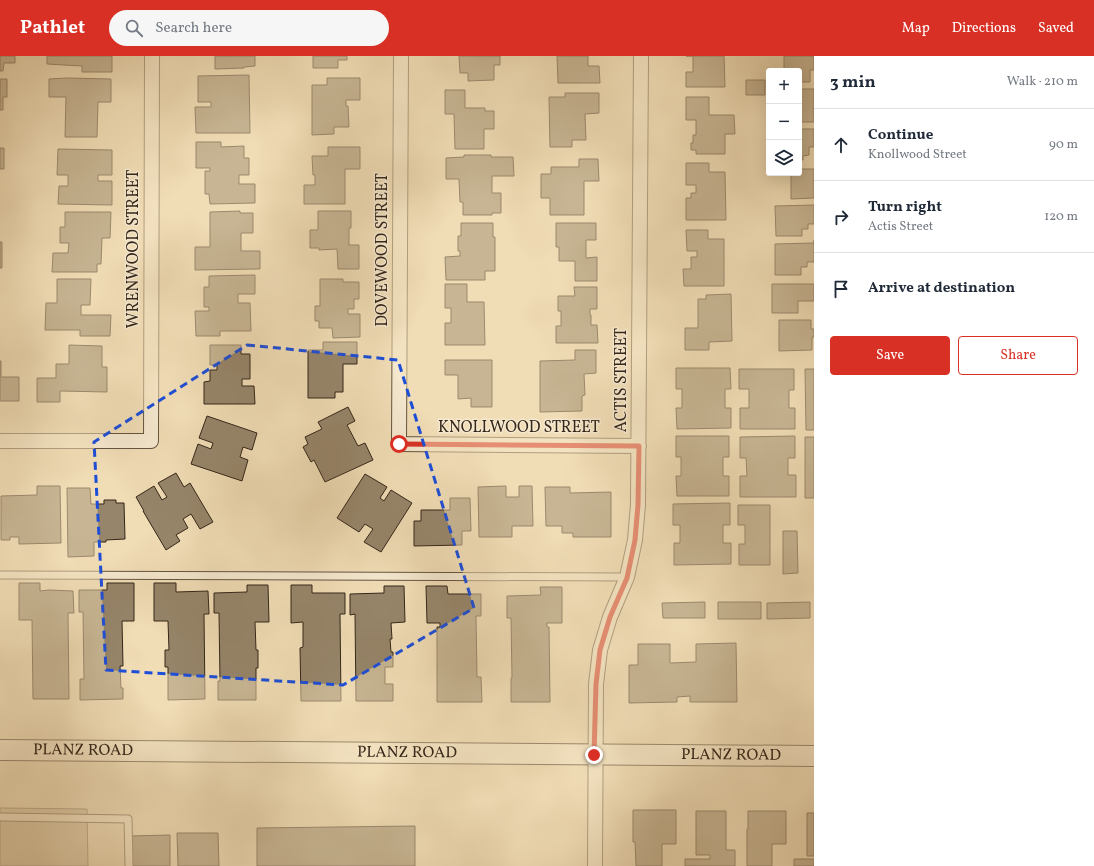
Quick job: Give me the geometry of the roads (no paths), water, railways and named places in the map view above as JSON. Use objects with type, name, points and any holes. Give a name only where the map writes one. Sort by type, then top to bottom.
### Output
[{"type":"street","name":"WRENWOOD STREET","points":[[0,441],[151,441],[152,56]]},
{"type":"street","name":"DOVEWOOD STREET","points":[[399,444],[401,56]]},
{"type":"street","name":"ACTIS STREET","points":[[595,866],[594,755],[596,684],[600,650],[610,617],[627,578],[635,540],[638,505],[641,56]]},
{"type":"street","name":"KNOLLWOOD STREET","points":[[399,444],[639,446]]},
{"type":"street","name":"PLANZ ROAD","points":[[0,750],[814,756]]},
{"type":"lane","points":[[0,575],[627,578]]},
{"type":"lane","points":[[0,817],[128,819],[129,866]]}]
